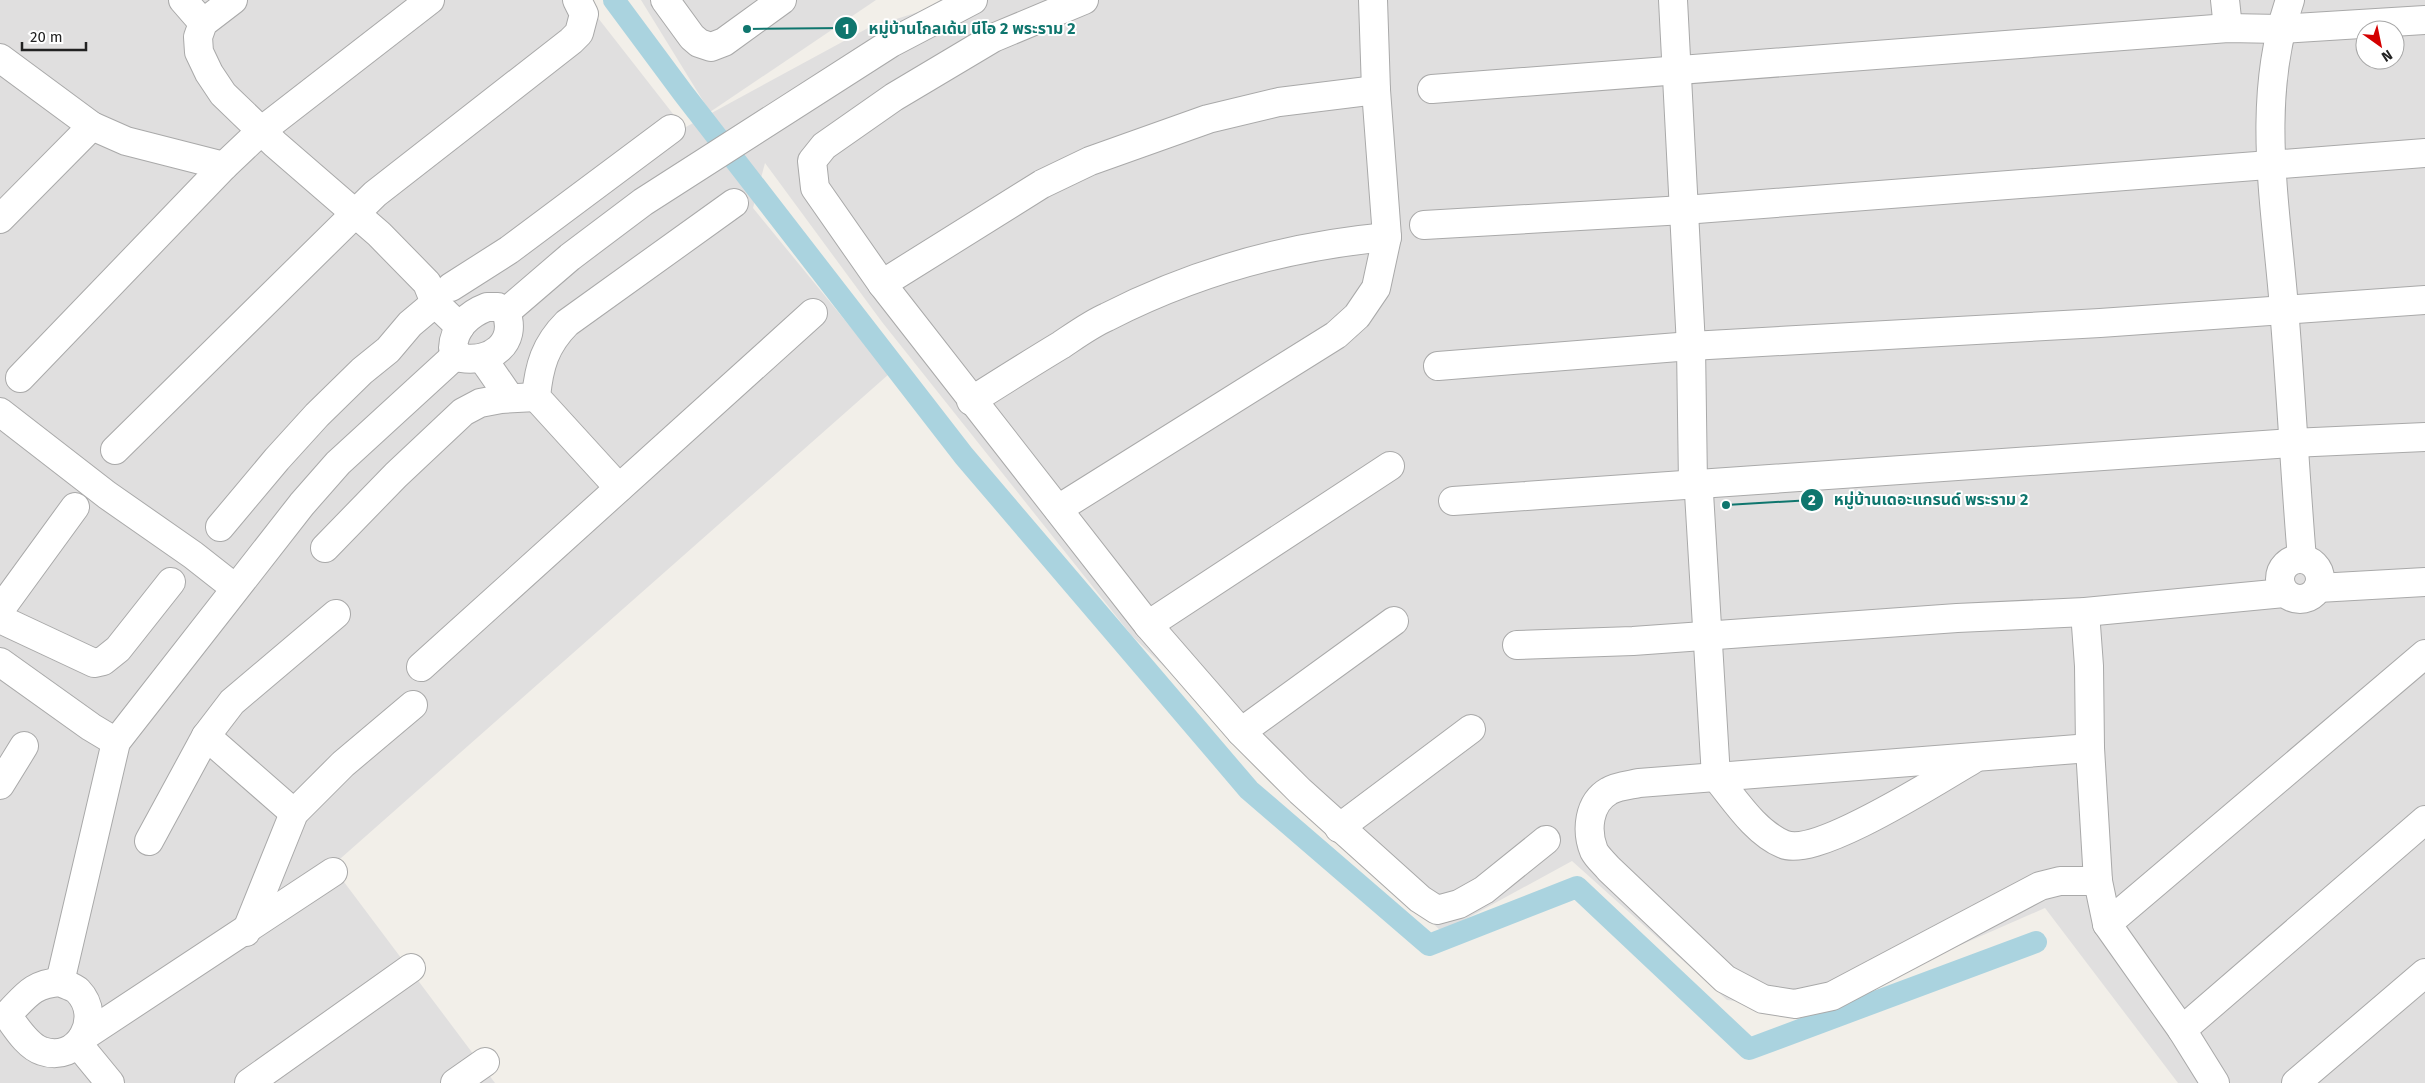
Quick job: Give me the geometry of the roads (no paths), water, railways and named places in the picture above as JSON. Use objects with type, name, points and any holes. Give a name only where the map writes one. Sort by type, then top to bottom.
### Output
[{"type":"street","points":[[183,0],[203,23]]},
{"type":"street","points":[[232,0],[203,23],[198,37],[199,52],[209,73],[223,94],[261,131],[357,212],[438,291],[468,338],[528,389],[619,488]]},
{"type":"street","points":[[20,378],[224,166],[261,131],[430,0]]},
{"type":"street","points":[[115,450],[375,194],[579,33],[583,19],[581,6],[577,0]]},
{"type":"street","points":[[665,0],[692,37],[699,43],[712,47],[724,42],[782,0]]},
{"type":"street","points":[[506,312],[570,257],[644,202],[891,44],[973,0]]},
{"type":"street","points":[[1084,0],[993,38],[894,97],[824,146],[812,161],[815,188],[882,284],[971,401],[1148,625],[1241,732],[1339,828],[1420,898],[1437,910],[1459,904],[1484,890],[1546,840]]},
{"type":"street","points":[[1058,509],[1336,336],[1357,316],[1376,288],[1387,237],[1376,90],[1373,0]]},
{"type":"street","points":[[1673,0],[1691,346],[1693,484],[1699,492],[1716,777],[1746,813],[1769,836],[1785,846],[1810,844],[1838,835],[1977,756]]},
{"type":"street","points":[[2224,0],[2228,28]]},
{"type":"street","points":[[2290,0],[2280,29],[2271,92],[2270,164],[2284,308],[2292,443],[2302,558]]},
{"type":"street","points":[[1432,89],[1677,72],[2228,28],[2280,29],[2425,20]]},
{"type":"street","points":[[0,58],[92,126],[126,141],[224,166]]},
{"type":"street","points":[[882,284],[1042,184],[1090,161],[1208,119],[1279,102],[1376,90]]},
{"type":"street","points":[[0,219],[92,126]]},
{"type":"street","points":[[220,527],[277,458],[362,371],[388,350],[438,291],[509,250],[671,129]]},
{"type":"street","points":[[1424,225],[1684,210],[2425,153]]},
{"type":"street","points":[[325,548],[396,475],[463,412],[480,404],[528,389],[553,337],[567,324],[734,203]]},
{"type":"street","points":[[971,401],[1105,317],[1209,273],[1275,254],[1339,241],[1387,237]]},
{"type":"street","points":[[1438,366],[1691,346],[2100,322],[2284,308],[2425,300]]},
{"type":"street","points":[[60,982],[116,742],[302,504],[338,464],[468,338],[492,307],[498,307],[506,312],[511,331],[506,340],[492,354],[468,338]]},
{"type":"street","points":[[422,667],[813,313]]},
{"type":"street","points":[[506,340],[528,389]]},
{"type":"street","points":[[0,412],[107,495],[193,555],[235,588]]},
{"type":"street","points":[[1453,501],[2292,443],[2425,437]]},
{"type":"street","points":[[1148,625],[1390,466]]},
{"type":"street","points":[[0,610],[75,507]]},
{"type":"street","points":[[2302,558],[2311,562],[2318,569],[2320,578],[2318,588],[2312,596],[2302,599],[2292,598],[2284,593],[2280,584],[2279,574],[2284,566],[2292,560],[2302,558]]},
{"type":"street","points":[[0,619],[94,663],[104,662],[118,649],[171,582]]},
{"type":"street","points":[[2318,588],[2425,582]]},
{"type":"street","points":[[1517,644],[1633,641],[2085,612],[2284,593]]},
{"type":"street","points":[[2085,612],[2089,666],[2090,748],[2098,881],[2107,924],[2182,1030],[2215,1083]]},
{"type":"street","points":[[149,841],[206,736],[232,702],[336,614]]},
{"type":"street","points":[[1241,732],[1394,621]]},
{"type":"street","points":[[2107,924],[2425,654]]},
{"type":"street","points":[[0,662],[90,727],[116,742]]},
{"type":"street","points":[[246,932],[294,813],[344,764],[414,705]]},
{"type":"street","points":[[1339,828],[1471,729]]},
{"type":"street","points":[[206,736],[294,813]]},
{"type":"street","points":[[0,785],[24,746]]},
{"type":"street","points":[[2090,748],[1640,783],[1609,791],[1599,800],[1592,812],[1588,832],[1595,853],[1725,979],[1763,999],[1796,1004],[1832,996],[2040,886],[2060,882],[2098,881]]},
{"type":"street","points":[[2182,1030],[2425,820]]},
{"type":"street","points":[[81,1040],[90,1021],[87,1004],[76,990],[60,982],[44,983],[30,991],[4,1015],[26,1040],[42,1051],[61,1052],[81,1040],[246,932],[333,872]]},
{"type":"street","points":[[249,1083],[411,968]]},
{"type":"street","points":[[2296,1083],[2425,972]]},
{"type":"street","points":[[81,1040],[110,1083]]},
{"type":"street","points":[[456,1083],[485,1062]]},
{"type":"waterway","points":[[614,0],[683,93],[964,456],[1249,790],[1429,945],[1577,887],[1749,1049],[2036,942]]},
{"type":"place","name":"หมู่บ้านโกลเด้น นีโอ 2 พระราม 2","points":[[747,29]]},
{"type":"place","name":"หมู่บ้านเดอะแกรนด์ พระราม 2","points":[[1726,505]]}]
